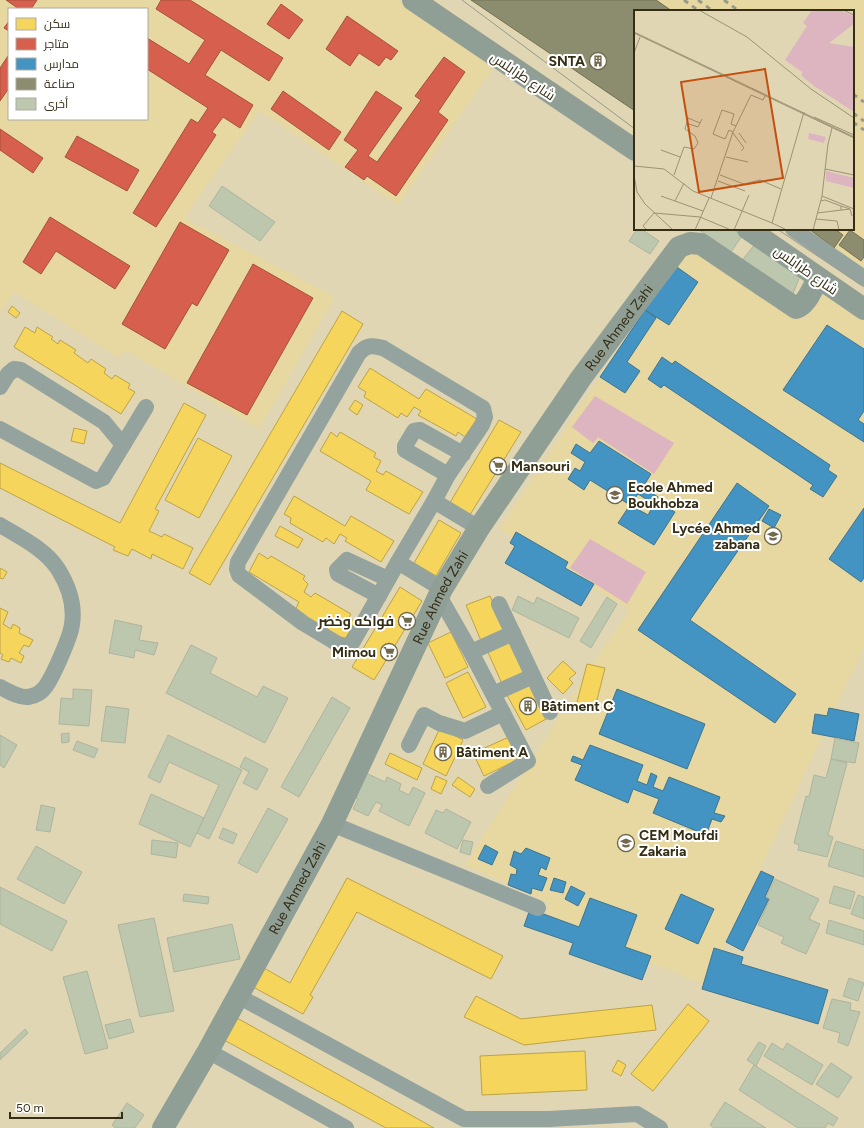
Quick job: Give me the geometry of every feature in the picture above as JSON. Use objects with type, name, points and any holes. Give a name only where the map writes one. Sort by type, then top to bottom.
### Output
[{"type":"street","name":"شارع طرابلس","points":[[413,0],[634,149]]},
{"type":"street","name":"شارع طرابلس","points":[[749,230],[818,279],[864,309]]},
{"type":"street","points":[[793,230],[864,278]]},
{"type":"street","name":"Rue Ahmed Zahi","points":[[163,1128],[208,1051],[332,824],[441,592],[480,528],[581,378],[679,247],[690,243],[701,244],[796,308],[801,307],[818,279]]},
{"type":"street","points":[[373,345],[383,348],[483,408],[485,417],[482,425],[448,475],[352,643],[345,646],[338,644],[303,623],[239,575],[237,569],[238,562],[359,353],[366,347],[373,345]]},
{"type":"street","points":[[0,387],[8,374],[14,369],[21,370],[104,422],[123,445]]},
{"type":"street","points":[[0,429],[96,481],[103,478],[146,407]]},
{"type":"street","points":[[448,475],[405,450],[405,446],[414,431],[420,430],[463,454]]},
{"type":"street","points":[[434,501],[480,528]]},
{"type":"street","points":[[0,525],[42,552],[57,568],[67,587],[72,604],[72,624],[69,638],[46,686],[36,695],[26,697],[13,694],[0,687]]},
{"type":"street","points":[[379,596],[338,574],[337,570],[347,560],[388,579]]},
{"type":"street","points":[[398,562],[441,592],[528,761],[488,786]]},
{"type":"street","points":[[498,604],[550,712]]},
{"type":"street","points":[[471,652],[513,633]]},
{"type":"street","points":[[493,694],[533,676]]},
{"type":"street","points":[[409,745],[424,715],[439,723],[465,731],[503,713]]},
{"type":"street","points":[[332,824],[538,908]]},
{"type":"street","points":[[238,996],[464,1119],[549,1119],[637,1114],[660,1128]]},
{"type":"street","points":[[208,1051],[346,1128]]},
{"type":"shaded area","points":[[0,0],[398,0],[494,66],[398,205],[260,111],[287,71],[184,218],[335,297],[259,429],[125,350],[119,358],[14,292],[0,313]]},
{"type":"shaded area","name":"SNTA","points":[[471,0],[864,0],[864,268],[808,230],[854,230],[854,10],[634,10],[634,110]]},
{"type":"shaded area","points":[[690,253],[700,254],[804,320],[825,293],[864,321],[864,647],[706,985],[543,920],[550,903],[465,865],[592,665],[630,610],[499,529],[681,256]]},
{"type":"shaded area","points":[[595,396],[674,443],[654,474],[598,437],[593,443],[572,427]]},
{"type":"shaded area","points":[[590,539],[646,572],[627,604],[570,568]]},
{"type":"building: سكن","points":[[12,306],[20,313],[16,318],[8,312]]},
{"type":"building: سكن","points":[[342,311],[363,324],[210,585],[189,573]]},
{"type":"building: سكن","points":[[25,327],[35,333],[37,327],[53,337],[51,339],[58,344],[60,340],[76,350],[74,353],[88,363],[91,359],[106,369],[104,373],[112,379],[115,375],[130,384],[128,388],[135,392],[121,414],[14,347]]},
{"type":"building: سكن","points":[[370,368],[419,399],[426,389],[477,419],[465,437],[458,432],[456,436],[418,415],[421,411],[414,407],[407,417],[401,413],[398,418],[364,397],[366,392],[358,387]]},
{"type":"building: سكن","points":[[355,400],[363,405],[357,415],[349,409]]},
{"type":"building: سكن","points":[[184,403],[206,415],[155,509],[159,511],[149,531],[162,537],[164,534],[193,548],[183,569],[152,554],[151,559],[132,549],[128,556],[113,550],[115,547],[0,488],[0,463],[120,523]]},
{"type":"building: سكن","points":[[499,420],[521,432],[468,518],[448,506]]},
{"type":"building: سكن","points":[[74,428],[87,431],[84,444],[71,441]]},
{"type":"building: سكن","points":[[331,432],[337,437],[340,432],[376,453],[374,457],[381,461],[376,471],[383,475],[386,471],[423,492],[409,514],[366,490],[371,481],[320,451]]},
{"type":"building: سكن","points":[[198,438],[232,456],[199,518],[165,500]]},
{"type":"building: سكن","points":[[294,496],[345,526],[351,516],[394,541],[381,562],[345,541],[347,538],[340,534],[334,544],[326,538],[323,542],[290,523],[291,518],[284,514]]},
{"type":"building: سكن","points":[[439,520],[461,533],[436,576],[414,563]]},
{"type":"building: سكن","points":[[280,526],[303,539],[298,548],[275,536]]},
{"type":"building: سكن","points":[[259,553],[268,559],[271,556],[305,576],[303,579],[308,584],[304,592],[311,597],[315,593],[351,614],[349,617],[355,622],[344,641],[294,612],[299,602],[249,572]]},
{"type":"building: سكن","points":[[0,568],[7,572],[3,579],[0,578]]},
{"type":"building: سكن","points":[[400,587],[422,601],[374,680],[352,667]]},
{"type":"building: سكن","points":[[490,596],[505,633],[482,643],[466,605]]},
{"type":"building: سكن","points":[[0,608],[8,612],[3,624],[11,629],[13,624],[20,628],[19,633],[33,640],[29,647],[24,645],[19,653],[24,656],[21,663],[11,658],[9,662],[1,659],[3,655],[0,653]]},
{"type":"building: سكن","points":[[451,632],[468,667],[445,678],[428,643]]},
{"type":"building: سكن","points":[[510,640],[527,675],[503,686],[487,650]]},
{"type":"building: سكن","points":[[563,661],[576,673],[569,679],[573,683],[563,694],[547,678]]},
{"type":"building: سكن","points":[[587,664],[605,668],[597,700],[599,701],[597,711],[576,706]]},
{"type":"building: سكن","points":[[468,672],[486,707],[463,718],[446,683]]},
{"type":"building: سكن","name":"Bâtiment C","points":[[531,683],[548,718],[526,730],[507,695]]},
{"type":"building: سكن","name":"Bâtiment A","points":[[440,728],[463,740],[446,776],[423,764]]},
{"type":"building: سكن","points":[[509,737],[519,759],[484,776],[473,753]]},
{"type":"building: سكن","points":[[390,753],[422,768],[417,780],[385,764]]},
{"type":"building: سكن","points":[[436,776],[447,781],[441,794],[431,789]]},
{"type":"building: سكن","points":[[458,777],[475,789],[470,797],[452,785]]},
{"type":"building: سكن","points":[[347,878],[503,956],[491,979],[357,912],[310,995],[313,997],[303,1014],[253,987],[264,968],[290,983]]},
{"type":"building: سكن","points":[[476,996],[521,1019],[652,1005],[656,1030],[524,1045],[464,1017]]},
{"type":"building: سكن","points":[[688,1004],[709,1021],[653,1091],[631,1074]]},
{"type":"building: سكن","points":[[237,1018],[434,1128],[386,1128],[224,1040]]},
{"type":"building: سكن","points":[[585,1051],[587,1090],[482,1095],[480,1056]]},
{"type":"building: سكن","points":[[618,1060],[626,1065],[621,1076],[612,1071]]},
{"type":"building: متاجر","points":[[6,0],[37,0],[32,8],[18,8]]},
{"type":"building: متاجر","points":[[161,0],[190,0],[283,58],[269,81],[221,50],[205,75],[253,105],[240,128],[223,117],[212,132],[216,135],[156,227],[133,213],[191,119],[198,123],[208,108],[148,70],[148,39],[189,64],[205,40],[156,9]]},
{"type":"building: متاجر","points":[[281,4],[303,20],[289,39],[267,24]]},
{"type":"building: متاجر","points":[[347,16],[398,51],[391,60],[386,57],[379,66],[359,53],[350,66],[326,49]]},
{"type":"building: متاجر","points":[[8,22],[8,30],[4,28]]},
{"type":"building: متاجر","points":[[8,56],[8,89],[0,101],[0,68]]},
{"type":"building: متاجر","points":[[444,57],[465,72],[438,112],[448,120],[396,196],[367,176],[364,180],[345,167],[358,150],[344,140],[376,91],[402,108],[368,156],[377,162],[421,100],[415,96]]},
{"type":"building: متاجر","points":[[283,91],[341,132],[329,150],[271,109]]},
{"type":"building: متاجر","points":[[0,129],[43,158],[33,173],[0,150]]},
{"type":"building: متاجر","points":[[77,136],[139,170],[127,191],[65,157]]},
{"type":"building: متاجر","points":[[50,217],[130,266],[115,289],[56,251],[41,274],[23,262]]},
{"type":"building: متاجر","points":[[180,222],[229,250],[197,306],[192,303],[165,349],[122,324]]},
{"type":"building: متاجر","points":[[253,264],[313,298],[247,415],[187,383]]},
{"type":"building: مدارس","points":[[674,265],[698,282],[669,325],[645,310]]},
{"type":"building: مدارس","points":[[645,310],[656,318],[627,362],[640,371],[625,393],[600,377]]},
{"type":"building: مدارس","points":[[827,325],[864,349],[864,411],[858,420],[864,424],[864,442],[783,390]]},
{"type":"building: مدارس","points":[[662,357],[672,364],[675,361],[830,465],[828,470],[837,476],[823,497],[810,489],[813,485],[664,385],[661,388],[648,379]]},
{"type":"building: مدارس","points":[[599,441],[651,474],[643,487],[658,497],[654,504],[638,494],[630,505],[590,480],[584,490],[568,479],[575,468],[580,471],[585,462],[571,453],[576,444],[590,453]]},
{"type":"building: مدارس","points":[[737,483],[769,506],[690,620],[796,694],[775,723],[638,630]]},
{"type":"building: مدارس","points":[[656,501],[675,512],[654,545],[618,523],[630,505],[648,515]]},
{"type":"building: مدارس","points":[[864,508],[864,578],[861,582],[829,559]]},
{"type":"building: مدارس","points":[[769,509],[781,515],[774,528],[762,521]]},
{"type":"building: مدارس","points":[[516,532],[568,562],[565,568],[594,584],[581,606],[505,563],[515,546],[510,543]]},
{"type":"building: مدارس","points":[[617,689],[705,724],[687,769],[599,734]]},
{"type":"building: مدارس","points":[[829,708],[859,714],[854,741],[812,733],[815,714],[827,716]]},
{"type":"building: مدارس","points":[[590,745],[643,765],[637,781],[647,785],[651,773],[657,776],[653,787],[663,791],[669,777],[720,797],[714,813],[725,816],[721,822],[712,819],[706,835],[653,813],[659,799],[633,789],[628,803],[575,780],[582,765],[571,761],[573,756],[583,760]]},
{"type":"building: مدارس","points":[[485,845],[498,852],[492,865],[478,859]]},
{"type":"building: مدارس","points":[[526,848],[550,858],[546,870],[541,867],[538,875],[547,878],[542,891],[532,888],[531,894],[508,885],[511,874],[516,875],[517,869],[510,865],[514,851],[521,854]]},
{"type":"building: مدارس","points":[[761,871],[774,877],[765,897],[769,899],[743,951],[726,942]]},
{"type":"building: مدارس","points":[[554,878],[566,882],[563,893],[550,890]]},
{"type":"building: مدارس","points":[[571,886],[585,893],[578,906],[565,899]]},
{"type":"building: مدارس","points":[[681,894],[714,909],[698,944],[665,929]]},
{"type":"building: مدارس","points":[[590,898],[637,915],[625,947],[651,956],[642,980],[569,954],[573,943],[524,926],[530,909],[579,927]]},
{"type":"building: مدارس","points":[[714,948],[743,957],[741,964],[828,990],[818,1024],[702,989]]},
{"type":"building: صناعة","name":"SNTA","points":[[471,0],[656,0],[671,10],[634,10],[634,110]]},
{"type":"building: صناعة","points":[[810,230],[836,230],[843,235],[834,248]]},
{"type":"building: صناعة","points":[[850,230],[864,240],[864,257],[861,261],[839,245]]},
{"type":"building: أخرى","points":[[222,186],[275,222],[260,241],[209,206]]},
{"type":"building: أخرى","points":[[636,230],[642,230],[659,241],[650,254],[629,241]]},
{"type":"building: أخرى","points":[[699,230],[734,230],[742,236],[731,252]]},
{"type":"building: أخرى","points":[[755,244],[800,276],[792,296],[740,263]]},
{"type":"building: أخرى","points":[[518,596],[534,604],[537,597],[579,618],[569,638],[512,610]]},
{"type":"building: أخرى","points":[[607,597],[617,604],[591,648],[580,641]]},
{"type":"building: أخرى","points":[[115,620],[142,626],[139,640],[158,643],[154,655],[135,650],[134,658],[109,653]]},
{"type":"building: أخرى","points":[[191,645],[217,658],[210,673],[257,697],[263,686],[288,698],[265,743],[166,693]]},
{"type":"building: أخرى","points":[[73,689],[92,690],[89,726],[59,724],[61,698],[73,699]]},
{"type":"building: أخرى","points":[[332,697],[350,708],[299,797],[281,787]]},
{"type":"building: أخرى","points":[[106,706],[129,709],[125,743],[101,741]]},
{"type":"building: أخرى","points":[[69,733],[69,742],[62,743],[61,734]]},
{"type":"building: أخرى","points":[[0,735],[17,745],[4,768],[0,765]]},
{"type":"building: أخرى","points":[[168,735],[242,770],[209,839],[197,833],[219,785],[169,762],[160,783],[148,777]]},
{"type":"building: أخرى","points":[[835,738],[859,743],[855,763],[831,759]]},
{"type":"building: أخرى","points":[[77,741],[98,749],[94,758],[73,750]]},
{"type":"building: أخرى","points":[[245,757],[268,769],[257,790],[243,783],[249,772],[240,767]]},
{"type":"building: أخرى","points":[[831,759],[847,763],[828,835],[833,837],[827,857],[798,850],[799,845],[794,843],[806,796],[809,797],[814,775],[826,778]]},
{"type":"building: أخرى","points":[[366,773],[385,782],[387,777],[401,784],[399,790],[409,795],[413,787],[425,793],[409,826],[379,811],[382,805],[376,802],[368,816],[353,809],[358,799],[354,797]]},
{"type":"building: أخرى","points":[[151,794],[204,818],[190,847],[139,824]]},
{"type":"building: أخرى","points":[[41,805],[55,808],[50,832],[36,830]]},
{"type":"building: أخرى","points":[[268,808],[288,819],[257,873],[238,863]]},
{"type":"building: أخرى","points":[[446,809],[471,822],[457,849],[425,833],[436,810],[443,813]]},
{"type":"building: أخرى","points":[[223,828],[237,834],[233,844],[219,838]]},
{"type":"building: أخرى","points":[[152,840],[178,843],[176,858],[151,854]]},
{"type":"building: أخرى","points":[[463,840],[473,842],[470,855],[460,852]]},
{"type":"building: أخرى","points":[[836,841],[864,850],[864,877],[828,866]]},
{"type":"building: أخرى","points":[[36,846],[82,872],[64,904],[17,879]]},
{"type":"building: أخرى","points":[[775,879],[819,899],[809,919],[820,924],[806,954],[781,943],[784,937],[758,925],[770,899],[766,897]]},
{"type":"building: أخرى","points":[[834,886],[855,892],[850,909],[829,903]]},
{"type":"building: أخرى","points":[[0,887],[67,921],[52,951],[0,924]]},
{"type":"building: أخرى","points":[[184,894],[209,897],[208,904],[183,901]]},
{"type":"building: أخرى","points":[[858,895],[864,897],[864,919],[851,914]]},
{"type":"building: أخرى","points":[[154,918],[174,1011],[140,1017],[118,925]]},
{"type":"building: أخرى","points":[[829,920],[864,931],[864,945],[826,933]]},
{"type":"building: أخرى","points":[[232,924],[240,959],[174,972],[167,938]]},
{"type":"building: أخرى","points":[[87,971],[108,1048],[85,1054],[63,977]]},
{"type":"building: أخرى","points":[[849,978],[864,983],[858,1001],[843,996]]},
{"type":"building: أخرى","points":[[832,999],[851,1003],[850,1010],[860,1012],[848,1046],[838,1042],[840,1033],[823,1028]]},
{"type":"building: أخرى","points":[[130,1019],[134,1032],[109,1039],[105,1025]]},
{"type":"building: أخرى","points":[[25,1029],[28,1033],[0,1060],[0,1053]]},
{"type":"building: أخرى","points":[[759,1042],[766,1046],[756,1066],[747,1060]]},
{"type":"building: أخرى","points":[[772,1043],[783,1050],[787,1043],[823,1065],[812,1085],[764,1056]]},
{"type":"building: أخرى","points":[[831,1063],[852,1077],[838,1098],[816,1084]]},
{"type":"building: أخرى","points":[[754,1065],[838,1118],[833,1126],[828,1123],[825,1128],[798,1128],[739,1090]]},
{"type":"building: أخرى","points":[[725,1102],[766,1128],[714,1128],[710,1125]]},
{"type":"building: أخرى","points":[[127,1103],[144,1115],[135,1128],[115,1128],[112,1125]]},
{"type":"tram line","points":[[432,0],[634,141]]},
{"type":"tram line","points":[[462,0],[634,128]]},
{"type":"tram line","points":[[763,230],[864,298]]},
{"type":"tram line","points":[[778,230],[864,287]]},
{"type":"railway","points":[[684,0],[698,10]]},
{"type":"railway","points":[[698,0],[712,10]]},
{"type":"railway","points":[[724,0],[738,10]]},
{"type":"railway","points":[[854,95],[864,102]]},
{"type":"railway","points":[[854,114],[864,121]]},
{"type":"railway","points":[[854,123],[864,130]]},
{"type":"place","name":"SNTA","points":[[598,61]]},
{"type":"place","name":"Mansouri","points":[[498,466]]},
{"type":"place","name":"Ecole Ahmed Boukhobza","points":[[615,495]]},
{"type":"place","name":"Lycée Ahmed zabana","points":[[773,536]]},
{"type":"place","name":"فواكه وخضر","points":[[407,621]]},
{"type":"place","name":"Mimou","points":[[389,652]]},
{"type":"place","name":"Bâtiment C","points":[[528,706]]},
{"type":"place","name":"Bâtiment A","points":[[443,752]]},
{"type":"place","name":"CEM Moufdi Zakaria","points":[[626,843]]}]
